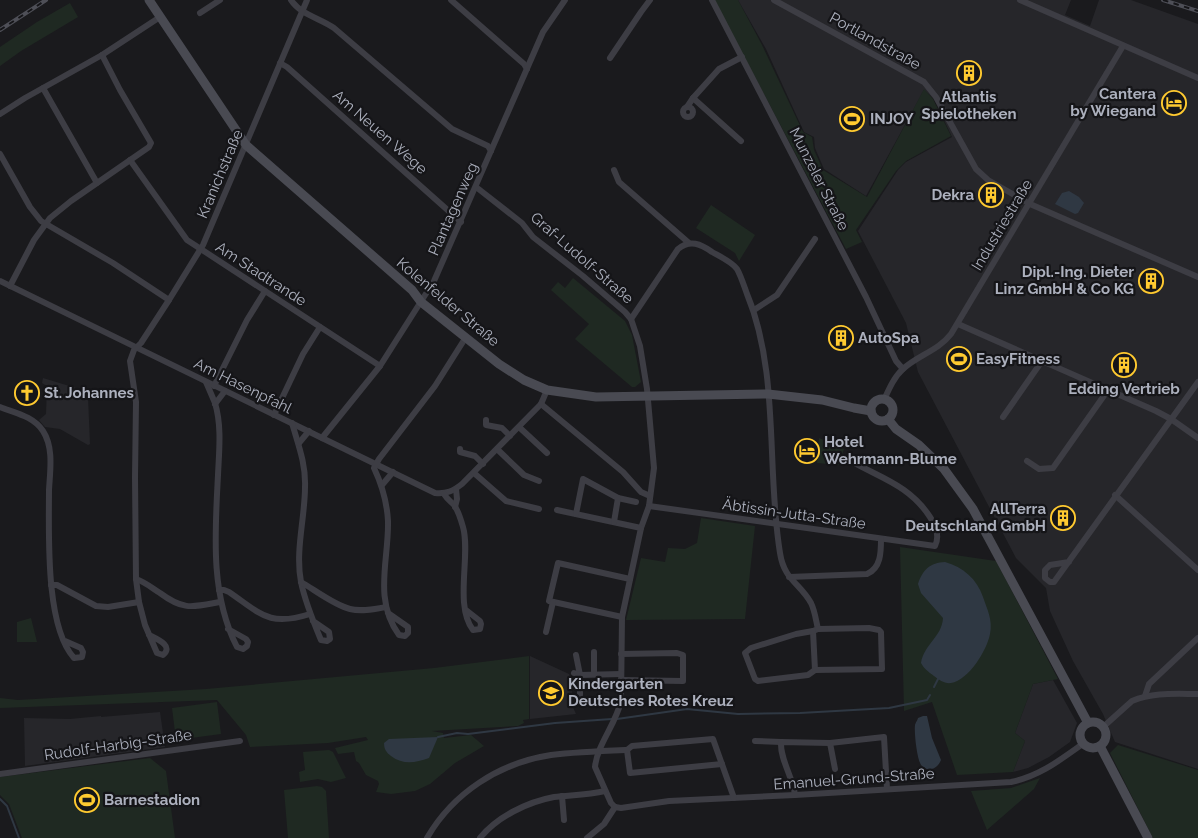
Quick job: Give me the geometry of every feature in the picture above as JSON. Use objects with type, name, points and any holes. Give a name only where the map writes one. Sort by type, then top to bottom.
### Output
[{"type":"main road","name":"Kolenfelder Straße","points":[[149,0],[246,145],[412,290],[421,302],[516,375],[547,390],[596,397],[768,394],[822,400],[871,410]]},
{"type":"main road","points":[[884,400],[890,403],[893,410],[888,419],[882,421],[876,419],[871,410],[875,402],[884,400]]},
{"type":"main road","points":[[888,419],[944,469],[973,509],[1064,675],[1088,723]]},
{"type":"main road","points":[[1096,722],[1103,726],[1106,739],[1100,746],[1090,747],[1084,743],[1082,740],[1082,728],[1088,723],[1096,722]]},
{"type":"main road","points":[[1100,746],[1148,838]]},
{"type":"street","points":[[200,13],[220,0]]},
{"type":"street","points":[[290,0],[302,12],[334,28],[452,130],[488,146],[491,151]]},
{"type":"street","name":"Kranichstraße","points":[[136,347],[169,300],[200,250],[307,0]]},
{"type":"street","name":"Plantagenweg","points":[[322,438],[380,366],[434,281],[544,32],[565,0]]},
{"type":"street","points":[[610,58],[650,0]]},
{"type":"street","name":"Munzeler Straße","points":[[712,0],[866,298],[896,360],[903,369]]},
{"type":"street","name":"Portlandstraße","points":[[774,0],[924,82],[936,96],[976,170],[988,180],[1030,204],[1198,277]]},
{"type":"street","points":[[1020,0],[1198,78]]},
{"type":"street","points":[[455,1],[524,64],[527,69]]},
{"type":"street","points":[[0,114],[102,55],[160,17]]},
{"type":"street","name":"Industriestraße","points":[[884,400],[894,380],[903,369],[945,341],[958,324],[1123,46]]},
{"type":"street","points":[[10,286],[45,224],[71,201],[149,147],[151,143],[102,55]]},
{"type":"street","points":[[687,107],[718,69],[742,57]]},
{"type":"street","name":"Am Neuen Wege","points":[[280,64],[294,73],[461,222]]},
{"type":"street","points":[[43,88],[97,182]]},
{"type":"street","points":[[693,98],[742,141]]},
{"type":"street","points":[[0,154],[30,207],[45,224],[52,226],[113,263],[169,300]]},
{"type":"street","name":"Am Stadtrande","points":[[130,160],[187,240],[380,366]]},
{"type":"street","points":[[614,170],[619,182],[689,243],[702,245],[736,268],[754,310],[763,351],[768,394],[776,525],[780,555],[789,577],[812,605],[816,630],[815,670]]},
{"type":"street","name":"Graf-Ludolf-Straße","points":[[476,187],[522,223],[533,237],[583,276],[632,319],[640,346],[654,468],[648,506],[641,528],[622,617],[621,701],[616,719],[600,751]]},
{"type":"street","points":[[754,310],[777,295],[815,239]]},
{"type":"street","points":[[632,319],[678,249],[689,243]]},
{"type":"street","name":"Am Hasenpfahl","points":[[0,281],[429,490],[444,494]]},
{"type":"street","points":[[214,386],[247,320],[264,291]]},
{"type":"street","points":[[958,324],[1172,419],[1198,438]]},
{"type":"street","points":[[274,415],[303,354],[320,327]]},
{"type":"street","points":[[301,582],[352,609],[387,610],[383,579],[388,521],[382,485],[374,468],[434,386],[466,337]]},
{"type":"street","points":[[136,347],[130,360],[136,402],[136,579],[139,602],[149,635]]},
{"type":"street","points":[[1003,417],[1042,361]]},
{"type":"street","points":[[206,382],[215,404],[220,446],[215,551],[220,602],[228,629]]},
{"type":"street","points":[[1069,562],[1115,495],[1198,382]]},
{"type":"street","points":[[455,506],[448,501],[444,494],[456,489],[483,464],[541,404],[547,390]]},
{"type":"street","points":[[1027,461],[1039,469],[1053,468],[1108,390]]},
{"type":"street","points":[[215,404],[225,391]]},
{"type":"street","points":[[541,404],[623,472],[641,492],[650,496]]},
{"type":"street","points":[[0,407],[35,422],[43,431],[49,447],[51,585],[59,628],[65,640]]},
{"type":"street","points":[[486,420],[486,425],[502,428],[510,436]]},
{"type":"street","points":[[292,423],[299,442],[305,486],[300,548],[301,582],[313,621]]},
{"type":"street","points":[[519,427],[547,453]]},
{"type":"street","points":[[299,442],[309,431]]},
{"type":"street","points":[[460,449],[460,452],[475,456],[483,464]]},
{"type":"street","points":[[497,449],[524,475],[539,481]]},
{"type":"street","name":"Äbtissin-Jutta-Straße","points":[[648,506],[935,546],[938,540],[933,522],[918,500],[895,483],[866,470],[844,457]]},
{"type":"street","points":[[382,485],[393,472]]},
{"type":"street","points":[[474,473],[506,501],[539,509]]},
{"type":"street","points":[[576,514],[583,479],[618,498],[636,502]]},
{"type":"street","points":[[456,489],[457,499],[455,506],[464,535],[466,610]]},
{"type":"street","points":[[1115,495],[1198,570]]},
{"type":"street","points":[[614,522],[618,498]]},
{"type":"street","points":[[557,510],[641,528]]},
{"type":"street","points":[[789,577],[867,574],[872,572],[878,563],[881,553],[881,539]]},
{"type":"street","points":[[622,617],[549,601],[558,562],[630,579]]},
{"type":"street","points":[[136,579],[144,582],[171,602],[183,606],[193,607],[220,602]]},
{"type":"street","points":[[51,585],[57,585],[96,606],[108,607],[139,602]]},
{"type":"street","points":[[219,590],[229,592],[263,616],[270,618],[288,620],[310,614]]},
{"type":"street","points":[[546,632],[553,602]]},
{"type":"street","points":[[869,628],[879,630],[881,632],[882,669],[815,670],[808,675],[758,681],[755,679],[746,653],[751,648],[816,630],[869,628]]},
{"type":"street","points":[[1145,696],[1149,684],[1198,638]]},
{"type":"street","points":[[594,652],[594,674]]},
{"type":"street","points":[[577,674],[683,681],[683,655],[677,653],[621,654]]},
{"type":"street","points":[[576,655],[580,702],[621,701]]},
{"type":"street","points":[[1103,726],[1132,701],[1145,696],[1198,694]]},
{"type":"street","points":[[755,741],[830,743],[884,736],[886,789]]},
{"type":"street","points":[[427,838],[452,805],[476,784],[508,767],[536,758],[564,754],[628,750],[632,746],[713,739],[734,798]]},
{"type":"street","name":"Rudolf-Harbig-Straße","points":[[0,774],[240,741]]},
{"type":"street","points":[[781,742],[780,749],[794,786],[794,795]]},
{"type":"street","points":[[830,743],[835,769]]},
{"type":"street","name":"Emanuel-Grund-Straße","points":[[615,807],[621,808],[669,801],[1022,780],[1048,769],[1084,743]]},
{"type":"street","points":[[628,750],[630,773],[722,764]]},
{"type":"street","points":[[587,838],[604,824],[615,807],[605,791],[595,767],[600,751]]},
{"type":"street","points":[[480,838],[500,820],[527,805],[562,796],[605,791]]},
{"type":"street","points":[[562,796],[564,820]]},
{"type":"shaded area","points":[[714,0],[738,0],[762,45],[803,132],[812,137],[814,150],[823,170],[867,197],[924,89],[933,99],[951,136],[906,161],[896,171],[856,230],[862,242],[846,249]]},
{"type":"shaded area","points":[[738,0],[1071,0],[1065,15],[1090,26],[1099,0],[1131,0],[1198,24],[1198,769],[1115,742],[1103,714],[1073,661],[1050,611],[1046,588],[1016,558],[918,372],[906,323],[858,231],[898,170],[906,162],[952,137],[934,99],[924,90],[866,196],[824,169],[815,148],[814,137],[804,132],[766,49]]},
{"type":"shaded area","points":[[70,3],[78,17],[21,51],[0,66],[0,47]]},
{"type":"shaded area","points":[[711,205],[755,235],[739,261],[735,253],[696,228]]},
{"type":"shaded area","points":[[573,278],[625,321],[632,335],[641,382],[635,387],[632,387],[575,339],[589,324],[551,290],[558,282],[565,288]]},
{"type":"shaded area","points":[[43,378],[76,388],[88,397],[90,444],[88,445],[60,429],[45,427],[39,420],[46,414],[47,386],[42,383]]},
{"type":"shaded area","points":[[819,438],[844,449],[839,465],[817,463]]},
{"type":"shaded area","points":[[701,518],[755,526],[745,619],[626,620],[641,558],[665,562],[668,548],[685,549],[697,543]]},
{"type":"shaded area","points":[[900,547],[996,561],[1058,679],[1033,684],[1015,733],[1025,741],[1013,772],[957,775],[932,702],[904,711]]},
{"type":"shaded area","points":[[31,618],[37,642],[17,642],[17,622]]},
{"type":"shaded area","points":[[529,656],[529,719],[523,720],[524,723],[518,726],[432,731],[443,733],[444,738],[471,735],[484,746],[455,763],[430,784],[415,791],[391,794],[376,792],[379,784],[378,781],[366,775],[356,761],[354,752],[338,754],[335,748],[368,740],[366,737],[328,743],[250,747],[246,735],[217,700],[0,708],[0,698],[18,700],[206,689],[434,668]]},
{"type":"shaded area","name":"Kindergarten Deutsches Rotes Kreuz","points":[[530,656],[569,674],[572,681],[572,705],[576,714],[530,719]]},
{"type":"shaded area","points":[[1053,680],[1077,723],[1070,742],[1049,757],[1028,768],[1013,772],[1025,741],[1015,733],[1033,684]]},
{"type":"shaded area","points":[[217,702],[221,734],[176,740],[172,708]]},
{"type":"shaded area","points":[[160,712],[165,747],[25,766],[24,718],[70,719]]},
{"type":"shaded area","points":[[1118,745],[1198,770],[1198,838],[1153,838],[1110,753]]},
{"type":"shaded area","points":[[329,750],[333,752],[346,778],[331,782],[318,779],[300,782],[299,772],[305,770],[303,752]]},
{"type":"shaded area","name":"Barnestadion","points":[[150,758],[166,771],[175,838],[22,838],[9,804],[0,795],[0,777]]},
{"type":"shaded area","points":[[1040,778],[1034,789],[987,830],[971,791],[1011,788]]},
{"type":"shaded area","points":[[322,787],[326,791],[329,838],[288,838],[284,790]]},
{"type":"water","points":[[1069,191],[1079,197],[1084,203],[1078,213],[1075,214],[1055,204],[1062,193]]},
{"type":"water","points":[[945,562],[958,567],[973,579],[988,610],[991,624],[988,641],[981,656],[964,676],[958,681],[951,683],[936,677],[925,669],[921,663],[923,656],[940,630],[943,618],[921,593],[918,584],[922,574],[931,565]]},
{"type":"water","points":[[927,716],[932,738],[941,760],[936,767],[930,769],[925,768],[920,763],[916,747],[915,725],[918,718]]},
{"type":"water","points":[[438,737],[429,758],[419,761],[400,761],[389,755],[384,747],[384,743],[389,739]]},
{"type":"waterway","points":[[934,687],[938,679]]},
{"type":"waterway","points":[[617,719],[687,709],[738,714],[889,708],[927,700],[930,695]]},
{"type":"waterway","points":[[438,737],[457,733],[468,734],[555,723],[612,719]]},
{"type":"waterway","points":[[0,799],[7,806],[19,838]]},
{"type":"railway","points":[[0,30],[46,0]]},
{"type":"railway","points":[[1163,0],[1198,11]]},
{"type":"place","name":"Atlantis Spielotheken","points":[[969,73]]},
{"type":"place","name":"Cantera by Wiegand","points":[[1174,103]]},
{"type":"place","name":"INJOY","points":[[852,119]]},
{"type":"place","name":"Dekra","points":[[991,195]]},
{"type":"place","name":"Dipl.-Ing. Dieter Linz GmbH & Co KG","points":[[1151,281]]},
{"type":"place","name":"AutoSpa","points":[[841,338]]},
{"type":"place","name":"EasyFitness","points":[[959,359]]},
{"type":"place","name":"Edding Vertrieb","points":[[1124,365]]},
{"type":"place","name":"St. Johannes","points":[[27,393]]},
{"type":"place","name":"Hotel Wehrmann-Blume","points":[[807,451]]},
{"type":"place","name":"AllTerra Deutschland GmbH","points":[[1063,518]]},
{"type":"place","name":"Kindergarten Deutsches Rotes Kreuz","points":[[551,693]]},
{"type":"place","name":"Barnestadion","points":[[87,800]]}]
